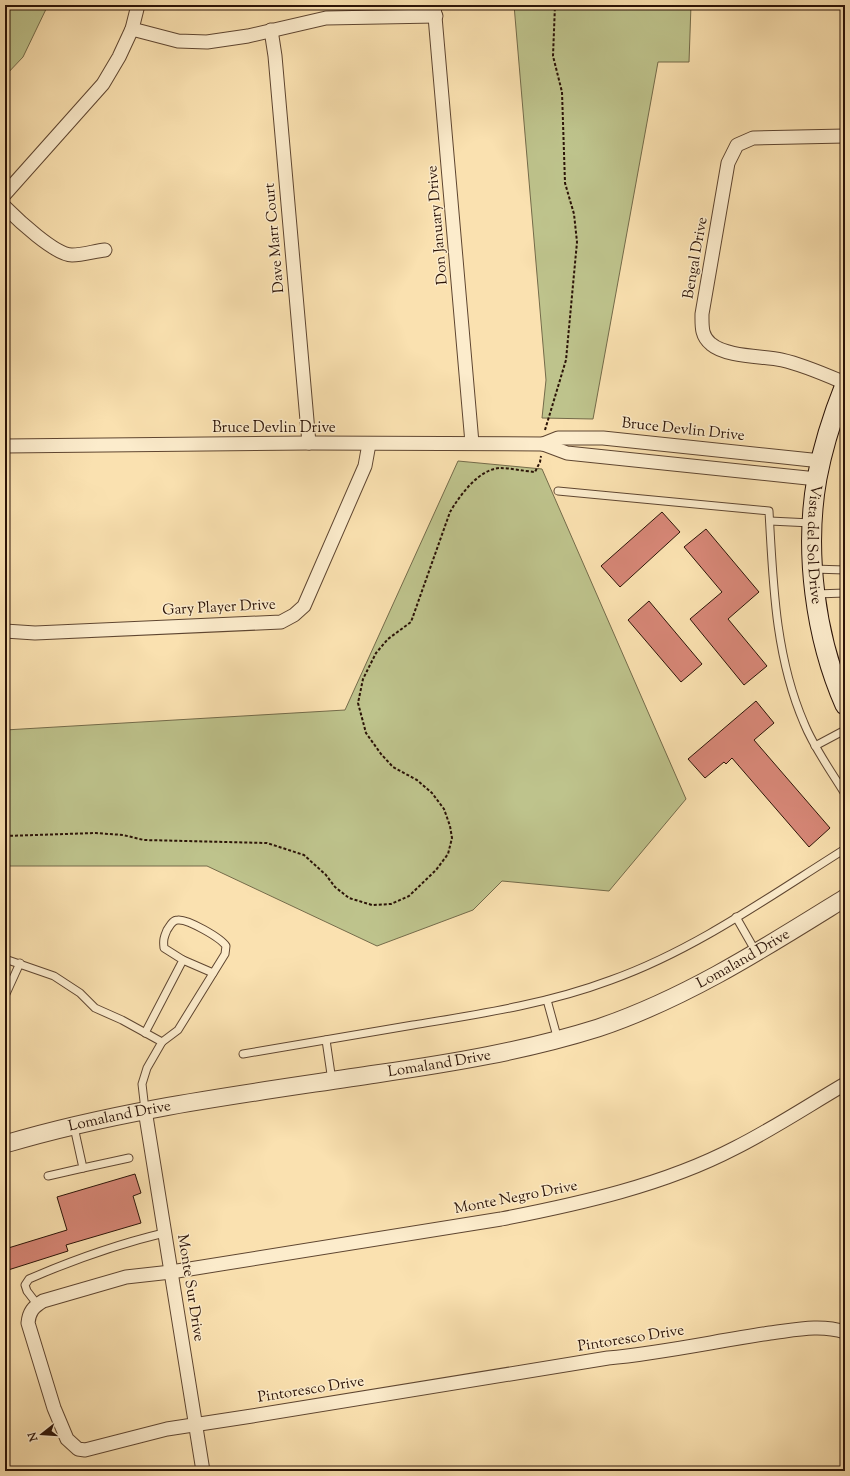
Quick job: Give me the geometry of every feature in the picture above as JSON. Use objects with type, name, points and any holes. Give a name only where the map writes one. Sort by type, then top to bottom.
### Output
[{"type":"main road","name":"Vista del Sol Drive","points":[[845,384],[828,433],[817,479],[813,569],[821,636],[840,679],[845,703]]},
{"type":"street","points":[[5,194],[103,84],[120,57],[132,29],[138,5]]},
{"type":"street","points":[[132,29],[178,41],[207,42],[326,18],[435,10]]},
{"type":"street","name":"Don January Drive","points":[[435,10],[472,443]]},
{"type":"street","name":"Dave Marr Court","points":[[271,30],[275,56],[309,443]]},
{"type":"street","name":"Bengal Drive","points":[[845,136],[753,138],[737,145],[728,163],[702,314],[702,332],[704,337],[712,345],[727,351],[781,360],[802,366],[845,384]]},
{"type":"street","points":[[5,207],[19,221],[47,244],[70,255],[105,250]]},
{"type":"street","name":"Bruce Devlin Drive","points":[[543,444],[558,438],[604,438],[821,461]]},
{"type":"street","name":"Bruce Devlin Drive","points":[[5,446],[309,443],[543,444],[568,453],[817,479]]},
{"type":"street","name":"Gary Player Drive","points":[[5,631],[35,633],[281,622],[294,615],[304,606],[365,466],[369,444]]},
{"type":"street","name":"Lomaland Drive","points":[[5,1144],[145,1110],[490,1056],[558,1040],[599,1027],[672,998],[756,952],[845,898]]},
{"type":"street","name":"Monte Negro Drive","points":[[171,1272],[501,1219],[548,1210],[623,1190],[669,1175],[735,1148],[845,1084]]},
{"type":"street","name":"Monte Sur Drive","points":[[145,1110],[203,1471]]},
{"type":"street","points":[[37,1304],[42,1301],[126,1277],[171,1272]]},
{"type":"street","name":"Pintoresco Drive","points":[[37,1304],[29,1315],[28,1323],[54,1408],[67,1439],[78,1449],[85,1450],[134,1436],[195,1423],[252,1416],[608,1358],[638,1355],[733,1338],[822,1327],[845,1332]]},
{"type":"lane","points":[[558,491],[769,511],[771,560],[778,628],[791,688],[804,724],[815,746],[845,794]]},
{"type":"lane","points":[[770,521],[814,523]]},
{"type":"lane","points":[[813,569],[845,570]]},
{"type":"lane","points":[[815,594],[845,594]]},
{"type":"lane","points":[[815,746],[845,730]]},
{"type":"lane","points":[[244,1054],[498,1011],[547,1000],[612,980],[668,955],[736,917],[845,849]]},
{"type":"lane","points":[[736,917],[756,952]]},
{"type":"lane","points":[[145,1110],[142,1084],[147,1068],[162,1042],[178,1030],[225,954],[226,946],[222,940],[184,920],[176,920],[171,924],[162,940],[164,948],[183,960],[213,973]]},
{"type":"lane","points":[[5,958],[54,976],[80,993],[95,1008],[162,1042]]},
{"type":"lane","points":[[145,1033],[183,960]]},
{"type":"lane","points":[[5,996],[20,963]]},
{"type":"lane","points":[[547,1000],[558,1040]]},
{"type":"lane","points":[[326,1040],[332,1081]]},
{"type":"lane","points":[[74,1127],[83,1168]]},
{"type":"lane","points":[[48,1176],[129,1158]]},
{"type":"lane","points":[[37,1304],[27,1292],[25,1285],[29,1279],[69,1262],[138,1239],[164,1233]]},
{"type":"path","points":[[5,836],[96,833],[123,835],[144,840],[267,843],[304,855],[326,875],[335,887],[349,898],[372,905],[391,904],[409,896],[436,870],[448,854],[452,838],[450,826],[444,809],[432,793],[417,780],[393,767],[366,733],[358,703],[363,679],[376,653],[388,639],[411,622],[450,512],[460,496],[491,469],[502,468],[534,472],[540,462],[546,424],[566,360],[577,242],[574,214],[566,183],[562,92],[553,56],[555,5]]},
{"type":"green space","points":[[5,5],[48,5],[23,57],[5,76]]},
{"type":"green space","points":[[514,5],[691,5],[689,62],[658,62],[593,419],[542,418],[546,380]]},
{"type":"green space","points":[[458,461],[542,469],[686,799],[609,891],[502,881],[473,910],[377,946],[207,866],[5,866],[5,730],[345,710]]},
{"type":"building","points":[[662,512],[680,532],[620,587],[601,566]]},
{"type":"building","points":[[706,529],[759,592],[728,619],[767,666],[744,685],[690,619],[722,592],[684,547]]},
{"type":"building","points":[[649,601],[702,664],[681,682],[628,620]]},
{"type":"building","points":[[756,701],[774,723],[754,740],[830,828],[809,847],[732,758],[726,764],[724,762],[705,778],[688,759]]},
{"type":"building","points":[[135,1174],[141,1193],[133,1196],[141,1223],[66,1245],[68,1251],[5,1271],[5,1249],[67,1230],[57,1197]]}]
